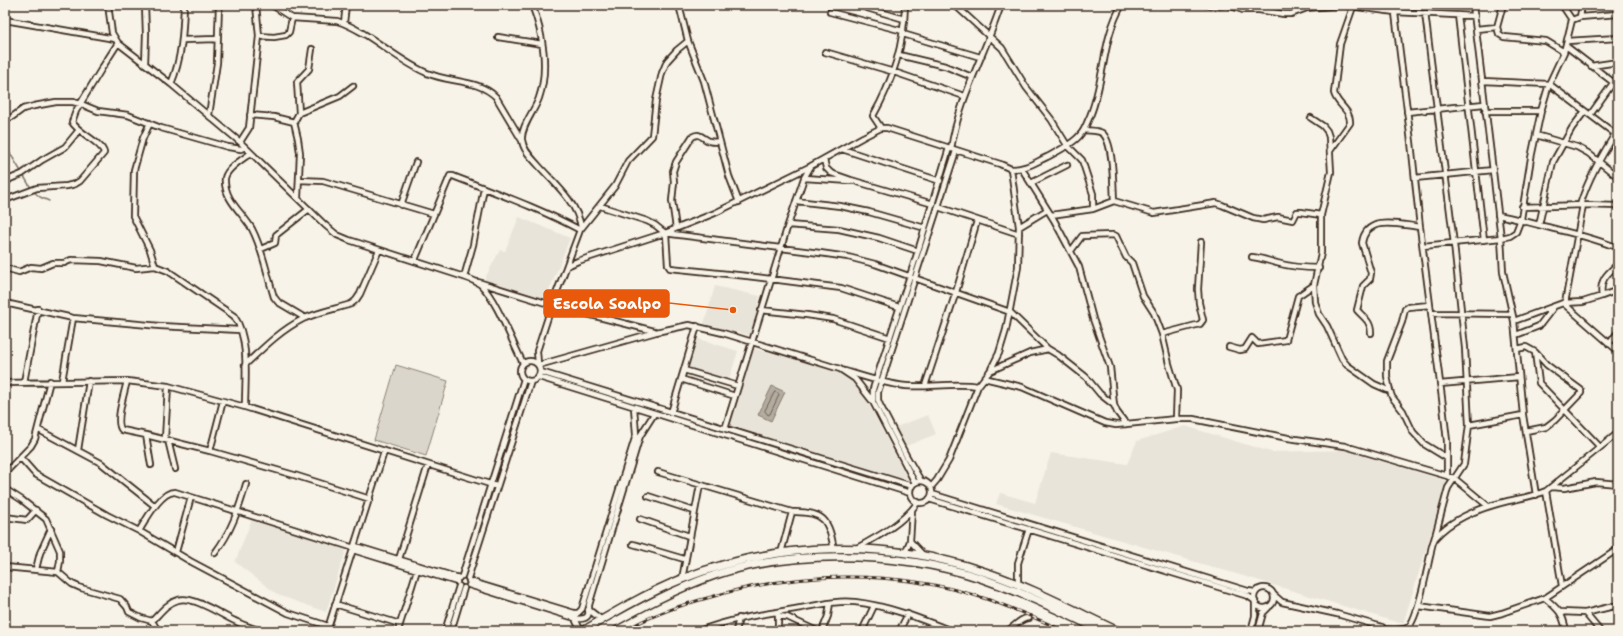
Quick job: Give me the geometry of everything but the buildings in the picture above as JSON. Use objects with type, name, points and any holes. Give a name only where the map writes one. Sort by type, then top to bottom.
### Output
[{"type":"highway","points":[[582,631],[632,602],[682,579],[738,561],[781,553],[873,549],[924,556],[982,571],[1018,584],[1118,631]]},
{"type":"highway","points":[[599,631],[664,596],[716,575],[767,563],[840,556],[875,558],[905,562],[965,573],[1022,593],[1102,631]]},
{"type":"street","points":[[5,200],[37,188],[67,186],[80,181],[104,153],[102,148],[79,130],[72,122],[76,111],[102,68],[116,41],[109,22],[108,5]]},
{"type":"street","points":[[145,5],[145,64]]},
{"type":"street","points":[[171,84],[176,72],[183,40],[184,5]]},
{"type":"street","points":[[209,115],[217,63],[219,5]]},
{"type":"street","points":[[240,142],[248,131],[250,115],[259,36],[256,5]]},
{"type":"street","points":[[272,5],[292,18],[337,21],[344,23],[410,66],[441,79],[458,80],[492,92],[530,156],[576,211],[581,228]]},
{"type":"street","points":[[344,23],[346,5]]},
{"type":"street","points":[[521,139],[539,98],[544,65],[542,44],[532,5]]},
{"type":"street","points":[[679,5],[688,41],[704,81],[729,176],[739,202]]},
{"type":"street","points":[[857,5],[904,19]]},
{"type":"street","points":[[881,128],[873,116],[887,90],[900,54],[905,5]]},
{"type":"street","points":[[955,5],[1002,48],[1026,87],[1051,119],[1067,145],[1084,163],[1093,194],[1093,209]]},
{"type":"street","points":[[874,402],[873,389],[878,381],[884,364],[892,330],[909,276],[918,251],[934,219],[949,173],[955,129],[964,96],[1000,5]]},
{"type":"street","points":[[566,266],[665,233],[739,202],[811,166],[881,128],[887,128],[1000,164],[1010,169],[1022,169],[1053,154],[1080,135],[1084,130],[1098,94],[1112,26],[1122,5]]},
{"type":"street","points":[[1208,5],[1225,5]]},
{"type":"street","points":[[1228,5],[1243,10],[1259,10],[1284,14],[1291,14],[1307,8],[1342,5],[1395,12],[1475,16]]},
{"type":"street","points":[[1394,5],[1447,441],[1447,476]]},
{"type":"street","points":[[1473,5],[1501,238],[1503,272],[1514,321],[1523,415],[1536,496]]},
{"type":"street","points":[[1504,5],[1497,27],[1499,34],[1504,37],[1546,40],[1564,52]]},
{"type":"street","points":[[1423,246],[1501,238],[1510,236],[1516,232],[1521,219],[1522,207],[1541,111],[1550,84],[1564,52],[1572,20],[1562,5]]},
{"type":"street","points":[[1580,17],[1582,5]]},
{"type":"street","points":[[1330,151],[1350,123],[1351,118],[1336,99],[1334,92],[1340,44],[1353,7]]},
{"type":"street","points":[[830,12],[903,32],[980,57]]},
{"type":"street","points":[[1368,631],[1375,628],[1408,628],[1413,623],[1446,494],[1454,478],[1464,464],[1469,425],[1467,381],[1454,244],[1425,13]]},
{"type":"street","points":[[1572,20],[1580,17],[1618,14]]},
{"type":"street","points":[[1458,15],[1484,240]]},
{"type":"street","points":[[259,36],[286,35],[289,32],[292,18]]},
{"type":"street","points":[[5,20],[116,41],[171,84],[246,147],[337,235],[475,281],[552,304],[656,332]]},
{"type":"street","points":[[1476,29],[1497,27]]},
{"type":"street","points":[[498,37],[542,44]]},
{"type":"street","points":[[1567,41],[1618,38]]},
{"type":"street","points":[[183,40],[217,39]]},
{"type":"street","points":[[540,374],[536,351],[581,228],[600,206],[617,182],[628,161],[652,136],[656,100],[662,73],[667,61],[688,41]]},
{"type":"street","points":[[1566,46],[1618,86]]},
{"type":"street","points":[[298,198],[300,153],[294,122],[299,113],[297,82],[309,69],[312,49]]},
{"type":"street","points":[[825,52],[894,72],[964,96]]},
{"type":"street","points":[[900,54],[945,66],[972,77]]},
{"type":"street","points":[[1592,66],[1618,62]]},
{"type":"street","points":[[1482,81],[1550,84],[1616,135],[1598,161],[1587,183],[1581,205],[1578,233],[1564,303]]},
{"type":"street","points":[[1590,115],[1613,83]]},
{"type":"street","points":[[299,113],[340,96],[353,86]]},
{"type":"street","points":[[5,119],[12,117],[23,109],[62,101],[81,104],[98,111],[128,115],[161,128],[188,134],[228,147],[241,149],[246,147]]},
{"type":"street","points":[[1407,112],[1468,104],[1484,104]]},
{"type":"street","points":[[1485,111],[1541,111]]},
{"type":"street","points":[[1539,224],[1554,162],[1563,143],[1585,111]]},
{"type":"street","points":[[250,115],[274,117],[294,122]]},
{"type":"street","points":[[1311,118],[1323,126],[1327,131],[1331,172],[1321,215],[1321,253],[1319,268],[1314,285],[1315,302],[1342,358],[1347,364],[1374,384],[1390,391]]},
{"type":"street","points":[[150,123],[143,138],[134,170],[133,216],[150,250],[155,266]]},
{"type":"street","points":[[5,184],[10,179],[22,174],[42,160],[65,147],[79,130]]},
{"type":"street","points":[[1084,130],[1102,133],[1106,137],[1111,152],[1114,201]]},
{"type":"street","points":[[676,228],[671,195],[674,182],[673,171],[676,162],[692,137],[696,134],[711,142],[719,141]]},
{"type":"street","points":[[1536,134],[1577,147],[1618,177]]},
{"type":"street","points":[[842,149],[940,181]]},
{"type":"street","points":[[888,351],[898,331],[918,270],[925,228],[943,171],[952,149]]},
{"type":"street","points":[[251,153],[229,171],[225,180],[227,193],[231,201],[252,229],[261,249],[274,297],[278,302],[305,318]]},
{"type":"street","points":[[824,159],[826,168],[831,173],[933,204]]},
{"type":"street","points":[[401,205],[416,162]]},
{"type":"street","points":[[1031,183],[1067,165]]},
{"type":"street","points":[[725,429],[788,225],[804,178],[811,166]]},
{"type":"street","points":[[931,487],[937,480],[948,460],[978,386],[990,371],[999,353],[1010,312],[1018,267],[1019,227],[1010,169]]},
{"type":"street","points":[[1022,169],[1051,215],[1079,267],[1093,319],[1110,367],[1114,405],[1117,412],[1126,424]]},
{"type":"street","points":[[1415,178],[1493,170]]},
{"type":"street","points":[[943,171],[949,173]]},
{"type":"street","points":[[415,260],[450,176],[536,208],[581,228]]},
{"type":"street","points":[[804,178],[844,181],[851,180]]},
{"type":"street","points":[[299,180],[323,181],[434,214]]},
{"type":"street","points":[[464,277],[473,245],[484,188]]},
{"type":"street","points":[[936,194],[941,196]]},
{"type":"street","points":[[796,201],[840,206],[869,212],[925,228]]},
{"type":"street","points":[[1051,215],[1093,209],[1114,201],[1154,214],[1216,203],[1258,219],[1272,219],[1278,217],[1294,220],[1298,212],[1321,215]]},
{"type":"street","points":[[1522,207],[1581,205],[1618,206]]},
{"type":"street","points":[[600,206],[655,224],[665,233],[848,258],[909,276],[1010,312],[1048,349],[1086,377],[1100,394],[1114,405]]},
{"type":"street","points":[[938,207],[1019,234]]},
{"type":"street","points":[[261,249],[275,243],[276,235],[309,209]]},
{"type":"street","points":[[1019,227],[1047,210]]},
{"type":"street","points":[[1498,215],[1578,233],[1618,248]]},
{"type":"street","points":[[929,217],[934,219]]},
{"type":"street","points":[[925,386],[956,292],[977,221]]},
{"type":"street","points":[[1371,333],[1371,326],[1366,318],[1357,310],[1363,286],[1370,279],[1370,273],[1362,243],[1363,238],[1371,226],[1382,223],[1420,227]]},
{"type":"street","points":[[788,225],[838,229],[878,238],[918,251]]},
{"type":"street","points":[[665,233],[668,265],[670,268],[841,288],[899,307]]},
{"type":"street","points":[[1071,251],[1082,236],[1116,236],[1126,257],[1132,262],[1143,296],[1154,313],[1162,334],[1169,364],[1178,390],[1176,419]]},
{"type":"street","points":[[1162,334],[1200,324],[1203,320],[1199,303],[1198,289],[1201,242]]},
{"type":"street","points":[[245,365],[279,333],[305,318],[350,304],[356,300],[379,250]]},
{"type":"street","points":[[1252,257],[1302,268],[1319,268]]},
{"type":"street","points":[[5,268],[14,271],[23,271],[31,267],[41,268],[53,263],[71,260],[101,262],[136,268],[155,266],[168,271],[234,316],[242,338],[245,365],[245,407]]},
{"type":"street","points":[[1602,296],[1601,284],[1606,275],[1618,264]]},
{"type":"street","points":[[912,268],[918,270]]},
{"type":"street","points":[[475,281],[482,286],[490,299],[524,362]]},
{"type":"street","points":[[1229,347],[1240,350],[1245,349],[1252,338],[1258,344],[1286,340],[1298,296],[1314,285]]},
{"type":"street","points":[[906,288],[911,289]]},
{"type":"street","points":[[1514,321],[1564,303],[1582,302],[1618,290]]},
{"type":"street","points":[[902,298],[908,300]]},
{"type":"street","points":[[5,303],[38,309],[73,318],[160,326],[240,330]]},
{"type":"street","points":[[1564,303],[1618,352]]},
{"type":"street","points":[[1430,306],[1408,307],[1405,309],[1402,322],[1387,362],[1390,391],[1413,432],[1424,444],[1447,458]]},
{"type":"street","points":[[1516,335],[1539,326],[1553,308]]},
{"type":"street","points":[[24,382],[38,309]]},
{"type":"street","points":[[762,310],[807,315],[833,320],[890,338]]},
{"type":"street","points":[[1431,313],[1512,314]]},
{"type":"street","points":[[62,381],[73,318]]},
{"type":"street","points":[[896,319],[901,320]]},
{"type":"street","points":[[524,362],[530,360],[538,364],[656,332],[689,325],[697,326],[878,381],[906,386],[960,384],[978,386]]},
{"type":"street","points":[[671,412],[697,326]]},
{"type":"street","points":[[892,330],[898,331]]},
{"type":"street","points":[[1609,344],[1618,332]]},
{"type":"street","points":[[1517,349],[1526,347],[1535,352],[1547,365],[1581,390],[1581,394],[1546,427],[1526,431]]},
{"type":"street","points":[[990,371],[1030,353],[1048,349]]},
{"type":"street","points":[[446,631],[490,484],[524,380],[520,370],[524,362],[536,351]]},
{"type":"street","points":[[1535,352],[1539,382],[1564,411],[1600,447]]},
{"type":"street","points":[[840,369],[855,379],[874,402],[913,485]]},
{"type":"street","points":[[684,370],[738,386]]},
{"type":"street","points":[[469,581],[496,486],[531,381],[540,374]]},
{"type":"street","points":[[540,374],[654,414],[910,493],[913,499],[918,502],[924,502],[931,497]]},
{"type":"street","points":[[540,374],[913,485]]},
{"type":"street","points":[[1440,384],[1519,377]]},
{"type":"street","points":[[984,378],[1022,387],[1105,423],[1116,425],[1176,419],[1193,419],[1288,438],[1345,446],[1454,478],[1488,506]]},
{"type":"street","points":[[681,379],[735,396]]},
{"type":"street","points":[[524,380],[531,381]]},
{"type":"street","points":[[78,450],[89,381]]},
{"type":"street","points":[[5,383],[127,381],[168,386],[245,407],[496,486]]},
{"type":"street","points":[[127,381],[119,413],[120,429],[167,439],[210,451],[370,499]]},
{"type":"street","points":[[878,381],[878,400],[880,405],[921,481]]},
{"type":"street","points":[[5,473],[31,446],[39,430],[50,382]]},
{"type":"street","points":[[168,386],[167,439],[175,469]]},
{"type":"street","points":[[210,451],[223,401]]},
{"type":"street","points":[[139,530],[155,506],[171,492],[238,511],[417,570],[460,582],[469,581],[583,619],[587,617],[589,605],[629,465],[636,435],[634,407]]},
{"type":"street","points":[[582,631],[577,625],[577,616],[582,609],[629,465],[640,436],[654,414]]},
{"type":"street","points":[[1469,425],[1523,415]]},
{"type":"street","points":[[39,430],[57,441],[78,450],[101,463],[155,506]]},
{"type":"street","points":[[1434,540],[1445,529],[1464,517],[1488,506],[1536,496],[1546,491],[1618,433]]},
{"type":"street","points":[[146,434],[151,465]]},
{"type":"street","points":[[326,631],[384,452]]},
{"type":"street","points":[[20,457],[41,478],[107,515],[139,530],[238,587],[288,613],[328,626]]},
{"type":"street","points":[[399,559],[428,465]]},
{"type":"street","points":[[658,472],[792,512],[808,512],[820,516],[827,522],[832,533],[834,550]]},
{"type":"street","points":[[910,493],[913,485],[921,481],[927,482],[931,487],[931,497]]},
{"type":"street","points":[[1551,487],[1564,488],[1596,482],[1618,484]]},
{"type":"street","points":[[215,553],[227,537],[238,511],[246,484]]},
{"type":"street","points":[[682,579],[684,559],[700,485]]},
{"type":"street","points":[[5,489],[36,510],[46,519],[60,551],[60,567],[58,572]]},
{"type":"street","points":[[1546,491],[1562,586]]},
{"type":"street","points":[[648,496],[694,511]]},
{"type":"street","points":[[176,552],[191,497]]},
{"type":"street","points":[[931,497],[1029,529],[1248,596],[1261,608],[1282,602]]},
{"type":"street","points":[[931,497],[1248,591],[1255,592],[1265,587],[1282,602],[1337,614],[1387,629]]},
{"type":"street","points":[[855,549],[876,538],[912,510],[918,502]]},
{"type":"street","points":[[5,517],[27,520],[36,510]]},
{"type":"street","points":[[905,553],[910,541],[912,510]]},
{"type":"street","points":[[781,553],[792,512]]},
{"type":"street","points":[[640,519],[689,536]]},
{"type":"street","points":[[36,569],[46,538],[51,529]]},
{"type":"street","points":[[1018,584],[1018,563],[1029,529]]},
{"type":"street","points":[[873,549],[876,538]]},
{"type":"street","points":[[910,541],[924,556]]},
{"type":"street","points":[[633,544],[684,559]]},
{"type":"street","points":[[354,548],[399,559],[460,582],[469,581]]},
{"type":"street","points":[[1418,606],[1490,616],[1502,614],[1545,598],[1618,549]]},
{"type":"street","points":[[5,567],[58,572],[72,584],[81,588],[120,599],[128,607],[129,612],[152,621],[158,631]]},
{"type":"street","points":[[398,631],[417,570]]},
{"type":"street","points":[[451,631],[460,582]]},
{"type":"street","points":[[1251,631],[1255,616],[1254,597],[1257,590]]},
{"type":"street","points":[[1258,631],[1263,613],[1274,600],[1274,595]]},
{"type":"street","points":[[1545,598],[1561,612],[1566,631]]},
{"type":"street","points":[[152,621],[168,604],[184,599],[195,602],[261,631]]},
{"type":"street","points":[[699,631],[739,618],[778,614],[830,603],[855,602],[908,614],[941,629],[952,631]]},
{"type":"street","points":[[822,631],[828,616],[830,603]]},
{"type":"street","points":[[335,604],[400,624]]},
{"type":"street","points":[[1561,612],[1585,613],[1618,605]]},
{"type":"street","points":[[862,631],[874,606]]},
{"type":"street","points":[[582,609],[589,610],[602,620]]},
{"type":"street","points":[[1585,613],[1600,631]]},
{"type":"street","points":[[778,614],[778,631]]},
{"type":"street","points":[[778,614],[816,631]]},
{"type":"street","points":[[899,631],[908,614]]},
{"type":"street","points":[[1007,631],[1014,628],[1026,617],[1029,618]]},
{"type":"street","points":[[736,631],[739,618]]},
{"type":"shaded area","points":[[519,217],[570,238],[545,301],[484,280],[500,250],[505,251]]},
{"type":"shaded area","points":[[715,286],[760,296],[752,336],[704,324]]},
{"type":"shaded area","points":[[696,338],[738,351],[729,380],[687,367]]},
{"type":"shaded area","points":[[751,348],[838,372],[848,378],[864,395],[909,481],[730,426],[729,423]]},
{"type":"shaded area","points":[[396,365],[448,381],[426,456],[374,440]]},
{"type":"shaded area","points":[[928,415],[936,434],[904,447],[896,427]]},
{"type":"shaded area","points":[[1185,426],[1271,452],[1345,450],[1447,481],[1403,624],[996,504],[1000,493],[1035,503],[1051,453],[1127,464],[1137,441]]},
{"type":"shaded area","points":[[252,519],[346,550],[326,612],[278,595],[235,562]]},
{"type":"water","points":[[772,386],[785,392],[771,421],[758,415]]},
{"type":"waterway","points":[[5,145],[31,188]]},
{"type":"waterway","points":[[33,191],[40,197],[49,201]]},
{"type":"railway","points":[[624,631],[655,615],[677,607],[743,589],[776,582],[844,577],[911,581],[945,587],[999,603],[1064,631]]},
{"type":"place","name":"Escola Soalpo","points":[[733,310]]}]
